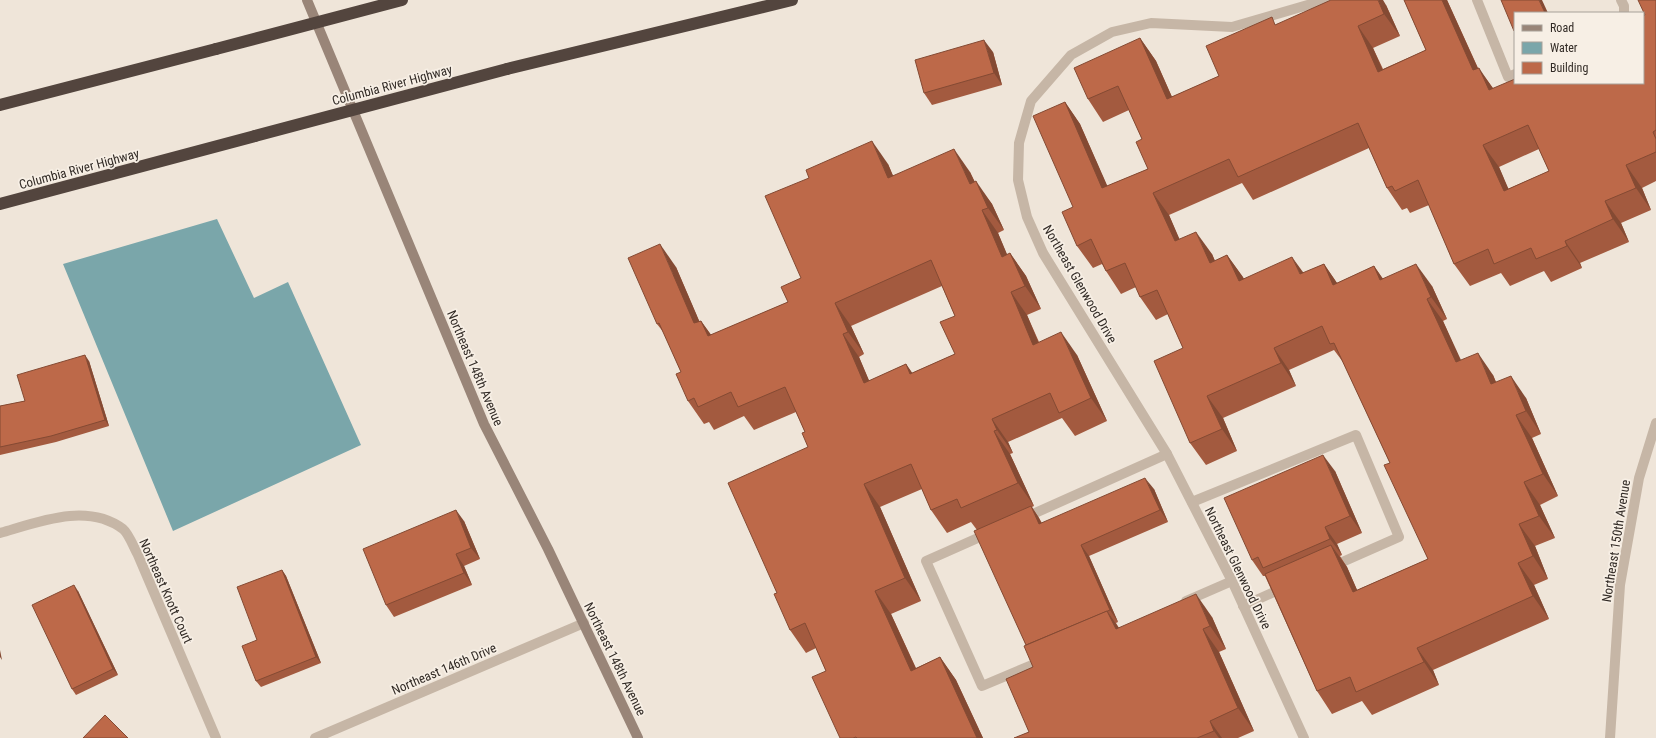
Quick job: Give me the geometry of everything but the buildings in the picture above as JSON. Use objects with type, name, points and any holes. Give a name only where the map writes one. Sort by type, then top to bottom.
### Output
[{"type":"highway","points":[[0,105],[402,0]]},
{"type":"highway","name":"Columbia River Highway","points":[[0,204],[507,68],[792,0]]},
{"type":"main road","name":"Northeast 148th Avenue","points":[[307,0],[482,417],[584,623],[638,738]]},
{"type":"street","name":"Northeast Glenwood Drive","points":[[1304,738],[1232,581],[1167,454],[1043,253],[1027,217],[1018,180],[1019,143],[1031,101],[1070,55],[1112,32],[1151,23],[1232,27],[1325,0]]},
{"type":"street","points":[[1477,0],[1508,77],[1514,74]]},
{"type":"street","points":[[1621,0],[1624,6],[1624,12]]},
{"type":"street","name":"Northeast 150th Avenue","points":[[1610,738],[1620,585],[1639,478],[1656,423]]},
{"type":"street","points":[[1192,502],[1356,435],[1399,537],[1321,571]]},
{"type":"street","points":[[1014,522],[1167,454]]},
{"type":"street","name":"Northeast Knott Court","points":[[0,532],[75,514],[101,517],[124,529],[138,555],[216,738]]},
{"type":"street","points":[[999,529],[926,561],[929,568],[982,686],[1055,655]]},
{"type":"street","points":[[1173,606],[1232,581]]},
{"type":"street","points":[[1243,606],[1293,584]]},
{"type":"street","name":"Northeast 146th Drive","points":[[315,738],[584,623]]},
{"type":"water","points":[[217,219],[254,298],[288,282],[361,445],[173,531],[63,264]]}]
